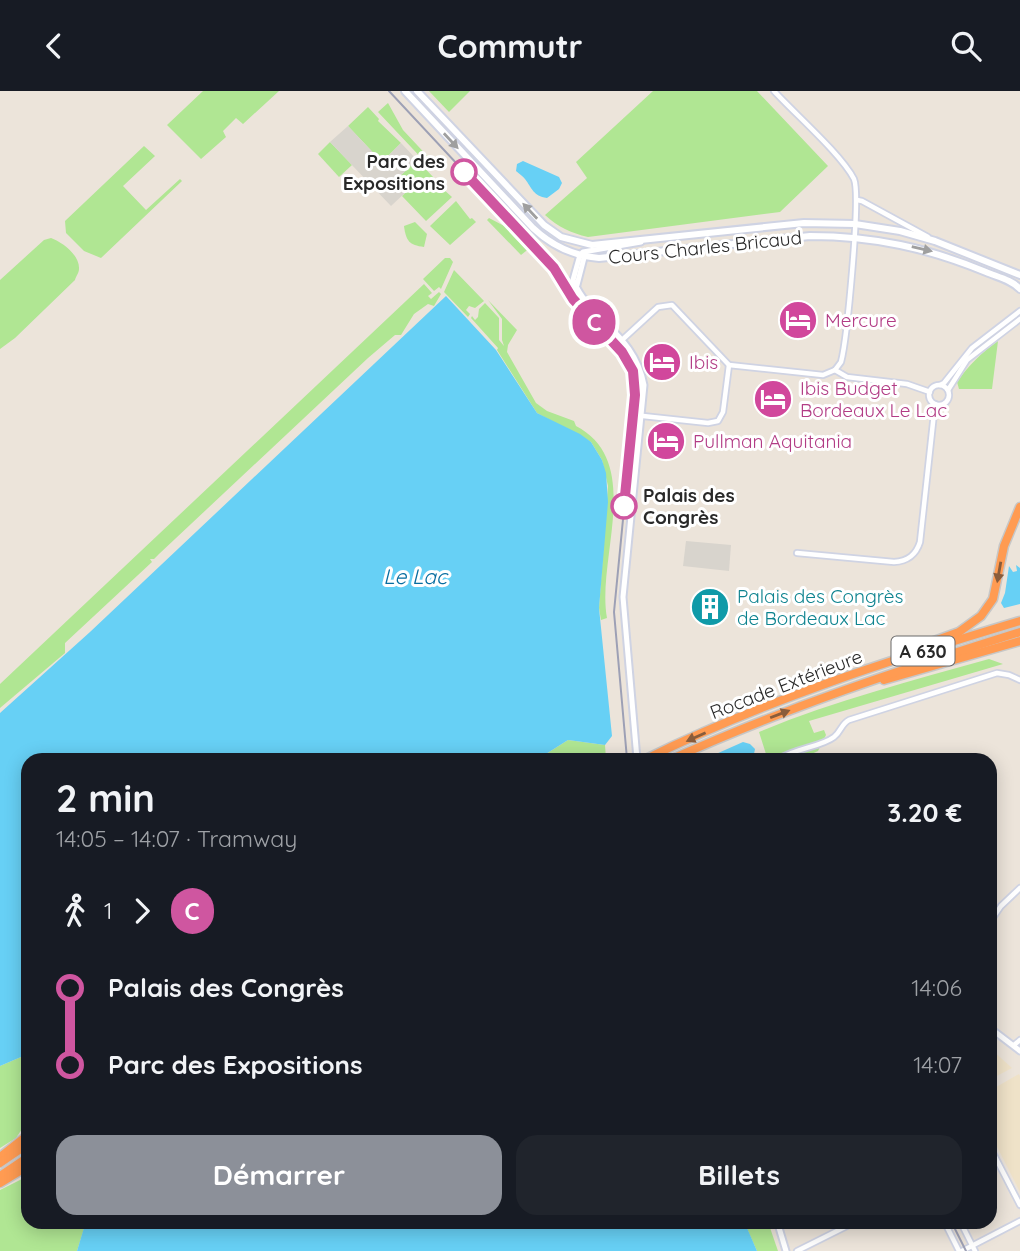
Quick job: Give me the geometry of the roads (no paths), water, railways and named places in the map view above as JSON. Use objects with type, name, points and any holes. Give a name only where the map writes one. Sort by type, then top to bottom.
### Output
[{"type":"highway","points":[[827,684],[959,632],[975,622],[993,599],[1004,546],[1020,507]]},
{"type":"highway","name":"Rocade Extérieure","points":[[660,753],[741,717],[827,684],[1020,621]]},
{"type":"highway","name":"A 630","points":[[686,753],[830,694],[1020,632]]},
{"type":"highway","points":[[830,694],[1020,643]]},
{"type":"highway","points":[[0,1157],[21,1140]]},
{"type":"highway","points":[[0,1163],[21,1149]]},
{"type":"highway","points":[[0,1176],[21,1162]]},
{"type":"highway","points":[[0,1183],[21,1170]]},
{"type":"main road","name":"Cours Charles Bricaud","points":[[405,91],[539,234],[563,249],[585,252],[643,241],[804,223],[855,224],[900,231],[935,241],[1020,275]]},
{"type":"main road","name":"Cours Charles Bricaud","points":[[417,91],[544,225],[599,258],[810,236],[854,237],[936,252],[1009,281],[1020,289]]},
{"type":"street","points":[[622,340],[659,307],[672,305],[729,366],[823,375],[835,370],[842,359],[856,187],[846,168],[774,91]]},
{"type":"street","points":[[857,200],[935,241]]},
{"type":"street","points":[[585,252],[573,280],[634,354],[642,373],[645,396],[623,597],[636,753]]},
{"type":"street","points":[[1020,311],[972,348],[948,379],[933,387],[930,398],[935,404],[942,405],[947,402],[948,390],[967,361],[1020,319]]},
{"type":"street","points":[[643,416],[708,423],[718,421],[723,412],[729,366]]},
{"type":"street","points":[[835,370],[847,377],[907,384],[930,392]]},
{"type":"street","points":[[940,385],[948,390]]},
{"type":"street","points":[[797,553],[894,562],[904,561],[914,555],[920,542],[935,404]]},
{"type":"street","points":[[790,753],[834,737],[843,723],[849,720],[997,673],[1009,674],[1020,680]]},
{"type":"street","points":[[997,912],[1020,888]]},
{"type":"street","points":[[997,1033],[1020,1051]]},
{"type":"street","points":[[1014,1045],[1020,1040]]},
{"type":"street","points":[[997,1161],[1020,1205]]},
{"type":"street","points":[[948,1229],[960,1251],[1020,1221]]},
{"type":"street","points":[[779,1229],[786,1251]]},
{"type":"street","points":[[797,1251],[840,1229]]},
{"type":"street","points":[[964,1229],[975,1251]]},
{"type":"water","points":[[523,161],[559,177],[562,183],[559,189],[547,198],[536,193],[516,171],[517,164]]},
{"type":"water","name":"Le Lac","points":[[446,296],[496,350],[537,413],[580,434],[591,442],[602,460],[606,473],[608,502],[599,608],[612,736],[605,745],[568,740],[547,753],[21,753],[21,1057],[0,1066],[0,713],[90,632]]},
{"type":"water","points":[[1016,565],[1020,568],[1020,604],[1004,608],[1001,603],[1009,566],[1013,572],[1017,571]]},
{"type":"water","points":[[743,742],[755,749],[754,753],[718,753]]},
{"type":"water","points":[[84,1229],[747,1229],[757,1251],[77,1251]]},
{"type":"tram line","points":[[389,91],[554,268],[574,301],[614,344],[629,367],[635,396],[614,612],[626,753]]},
{"type":"tram line","name":"C","points":[[464,172],[554,268],[573,299],[630,364],[636,386],[624,506]]},
{"type":"tram line","points":[[955,1229],[966,1251]]},
{"type":"place","name":"Parc des Expositions","points":[[464,172]]},
{"type":"place","name":"Mercure","points":[[798,320]]},
{"type":"place","name":"Ibis","points":[[662,362]]},
{"type":"place","name":"Ibis Budget Bordeaux Le Lac","points":[[773,399]]},
{"type":"place","name":"Pullman Aquitania","points":[[666,441]]},
{"type":"place","name":"Palais des Congrès","points":[[624,506]]},
{"type":"place","name":"Palais des Congrès de Bordeaux Lac","points":[[710,607]]}]
